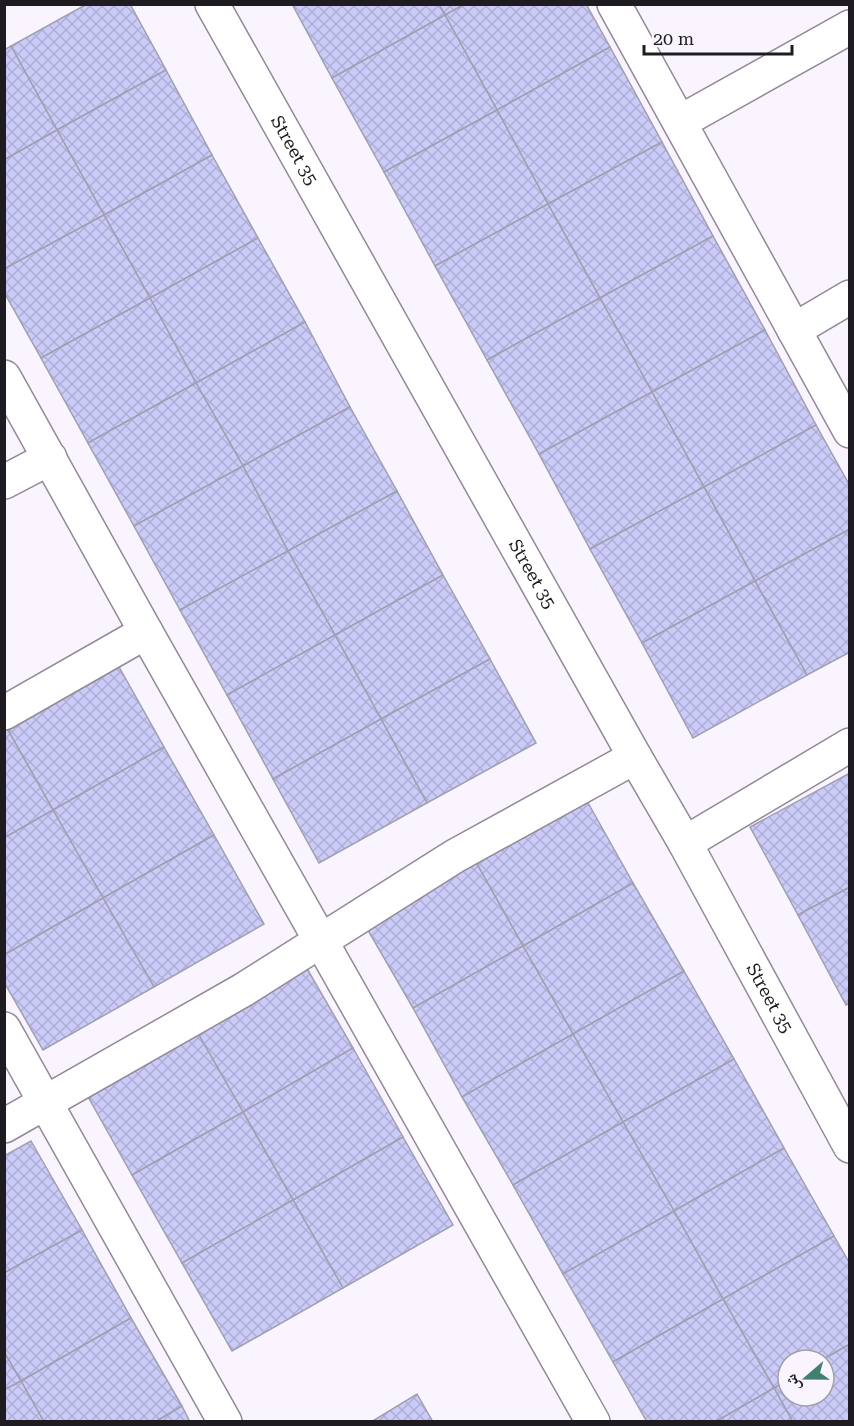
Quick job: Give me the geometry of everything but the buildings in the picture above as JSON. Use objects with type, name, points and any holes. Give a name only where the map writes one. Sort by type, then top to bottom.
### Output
[{"type":"street","name":"Street 35","points":[[212,4],[635,757],[686,843],[849,1146]]},
{"type":"street","points":[[614,4],[849,431]]},
{"type":"street","points":[[680,122],[849,27]]},
{"type":"street","points":[[794,330],[849,297]]},
{"type":"street","points":[[4,377],[593,1422]]},
{"type":"street","points":[[4,482],[50,458]]},
{"type":"street","points":[[4,713],[146,632]]},
{"type":"street","points":[[686,843],[849,745]]},
{"type":"street","points":[[4,1126],[243,990],[454,856],[635,757]]},
{"type":"street","points":[[4,1029],[225,1422]]}]
